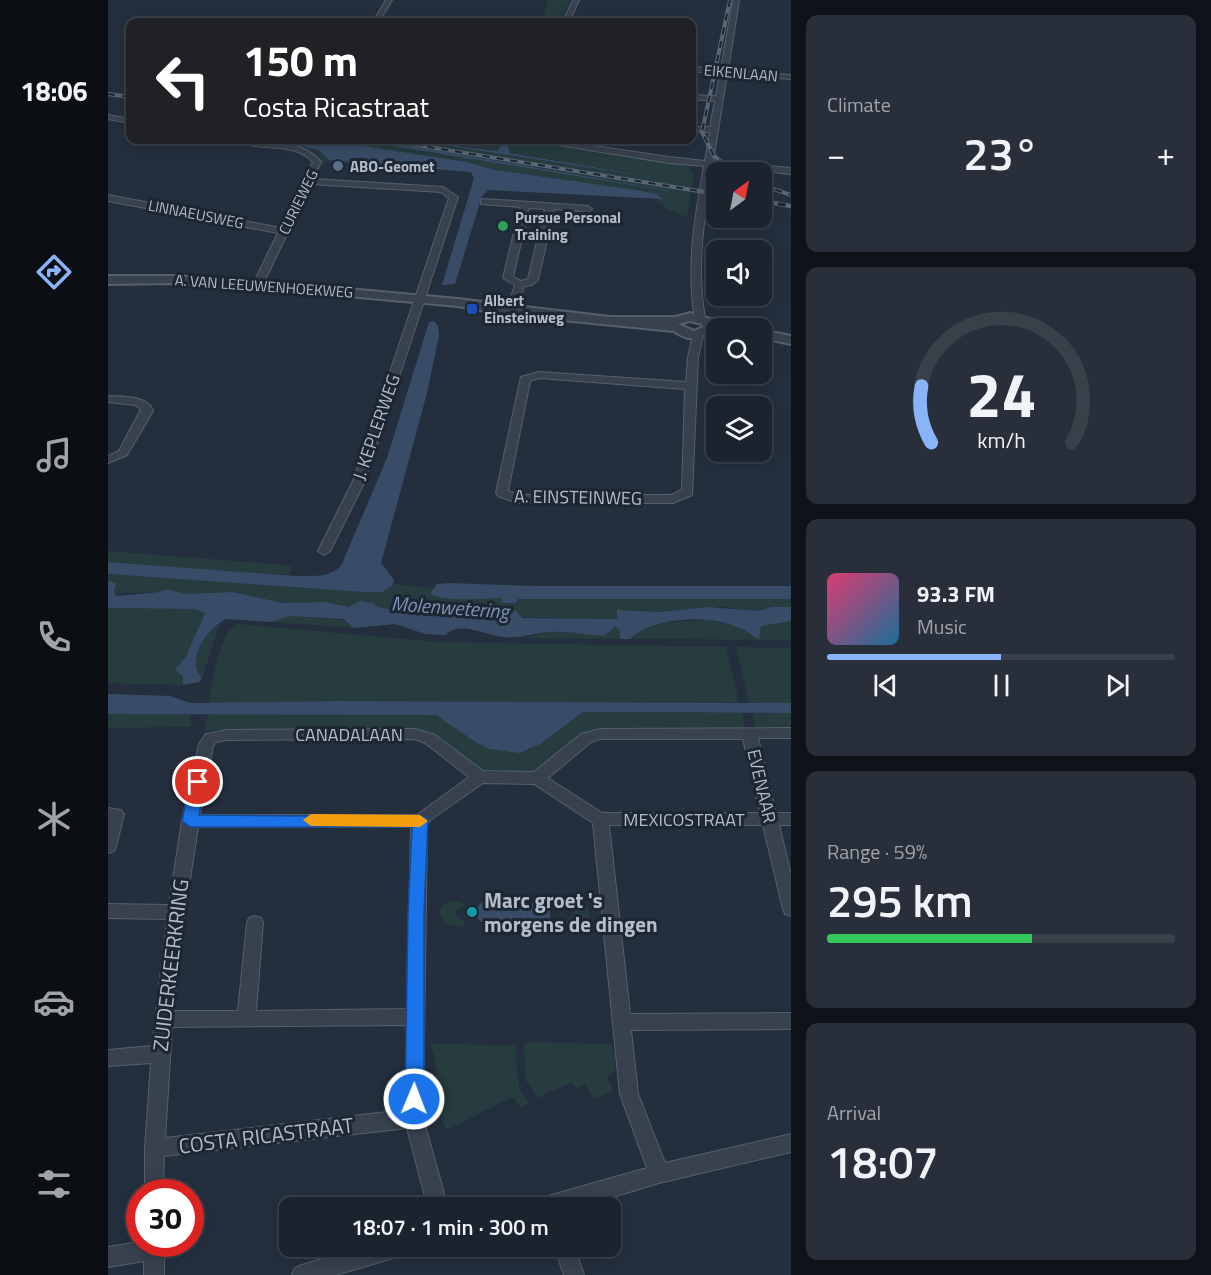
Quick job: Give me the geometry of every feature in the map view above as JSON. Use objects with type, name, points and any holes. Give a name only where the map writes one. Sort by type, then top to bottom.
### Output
[{"type":"street","points":[[378,18],[389,0]]},
{"type":"street","points":[[568,18],[576,0]]},
{"type":"street","points":[[707,162],[736,0]]},
{"type":"street","name":"EIKENLAAN","points":[[696,69],[791,77]]},
{"type":"street","points":[[696,97],[719,99]]},
{"type":"street","points":[[108,117],[126,120]]},
{"type":"street","points":[[696,129],[713,130]]},
{"type":"street","name":"CURIEWEG","points":[[258,284],[317,165],[310,154],[260,144]]},
{"type":"street","points":[[568,144],[706,164]]},
{"type":"street","points":[[772,169],[791,171]]},
{"type":"street","points":[[695,327],[698,233],[706,172]]},
{"type":"street","name":"J. KEPLERWEG","points":[[310,181],[443,190],[453,194],[359,481],[324,551]]},
{"type":"street","name":"LINNAEUSWEG","points":[[108,198],[284,231]]},
{"type":"street","points":[[484,202],[588,209]]},
{"type":"street","points":[[525,205],[507,278],[520,284],[533,280],[550,207]]},
{"type":"street","name":"A. VAN LEEUWENHOEKWEG","points":[[108,280],[196,279],[695,327]]},
{"type":"street","points":[[512,310],[520,284]]},
{"type":"street","name":"A. EINSTEINWEG","points":[[692,387],[528,376],[523,382],[502,493],[517,499],[673,499],[684,496],[688,492],[695,327]]},
{"type":"street","points":[[772,338],[791,341]]},
{"type":"street","points":[[108,399],[138,402],[147,408],[147,411],[123,453],[108,460]]},
{"type":"street","name":"CANADALAAN","points":[[208,740],[221,735],[415,734],[430,739],[480,777]]},
{"type":"street","points":[[190,821],[420,821],[480,777],[537,778],[586,738],[600,734],[791,734]]},
{"type":"street","name":"EVENAAR","points":[[749,734],[791,909]]},
{"type":"street","name":"ZUIDERKEERKRING","points":[[154,1179],[158,1054],[190,821],[208,740]]},
{"type":"street","name":"MEXICOSTRAAT","points":[[537,778],[599,819],[791,819]]},
{"type":"street","points":[[108,814],[116,814],[108,847]]},
{"type":"street","name":"MEXICOSTRAAT","points":[[599,819],[629,1094],[659,1174]]},
{"type":"street","points":[[420,821],[416,913],[414,1118],[435,1197]]},
{"type":"street","points":[[108,911],[176,912]]},
{"type":"street","points":[[246,1019],[255,923]]},
{"type":"street","points":[[163,1019],[416,1017]]},
{"type":"street","points":[[621,1022],[791,1021]]},
{"type":"street","points":[[108,1058],[158,1054]]},
{"type":"street","name":"COSTA RICASTRAAT","points":[[154,1148],[414,1118]]},
{"type":"street","points":[[580,1197],[659,1174],[791,1143]]},
{"type":"street","points":[[108,1257],[126,1253]]},
{"type":"street","points":[[154,1257],[154,1275]]},
{"type":"street","points":[[302,1275],[363,1257]]},
{"type":"street","points":[[568,1257],[574,1275]]},
{"type":"green space","points":[[548,0],[570,0],[562,18],[543,18]]},
{"type":"green space","points":[[271,144],[303,145],[313,148],[329,160],[324,165],[316,155],[305,150]]},
{"type":"green space","points":[[352,144],[381,144],[670,191],[393,144],[404,144],[691,191],[687,217],[657,203],[657,200],[661,198],[651,193],[495,170],[467,162]]},
{"type":"green space","points":[[418,144],[436,144],[676,181],[509,152],[509,144],[554,144],[673,163],[689,167],[694,177],[691,188]]},
{"type":"green space","points":[[452,144],[501,144],[497,151]]},
{"type":"green space","points":[[329,160],[472,172],[337,163]]},
{"type":"green space","points":[[108,551],[292,567],[289,575],[108,562]]},
{"type":"green space","points":[[108,574],[363,592],[382,592],[393,584],[431,588],[430,593],[449,598],[501,598],[502,602],[517,599],[791,599],[791,607],[771,607],[759,611],[721,607],[660,612],[618,610],[618,619],[468,616],[442,611],[412,613],[360,601],[349,607],[325,602],[283,603],[232,592],[186,594],[166,589],[160,592],[108,594]]},
{"type":"green space","points":[[108,608],[194,609],[205,613],[186,656],[175,670],[183,676],[183,685],[108,683]]},
{"type":"green space","points":[[289,616],[343,620],[354,628],[272,622]]},
{"type":"green space","points":[[709,620],[734,626],[759,639],[761,626],[764,624],[791,621],[791,640],[630,639],[656,625],[678,621]]},
{"type":"green space","points":[[220,623],[202,678],[197,671],[196,664],[199,649]]},
{"type":"green space","points":[[238,624],[437,642],[726,647],[739,702],[209,703],[214,671],[221,647],[231,629]]},
{"type":"green space","points":[[615,626],[620,631],[620,639],[522,638],[549,632],[608,634]]},
{"type":"green space","points":[[736,647],[791,648],[791,703],[749,703]]},
{"type":"green space","points":[[583,712],[742,713],[745,731],[589,730],[534,773],[483,773],[431,734],[415,728],[205,730],[208,714],[426,713],[528,750]]},
{"type":"green space","points":[[752,713],[791,713],[791,732],[756,732]]},
{"type":"green space","points":[[108,714],[189,714],[191,727],[108,728]]},
{"type":"green space","points":[[566,899],[577,899],[586,905],[590,917],[585,923],[569,925],[565,922],[575,912],[563,902]]},
{"type":"green space","points":[[452,900],[465,904],[454,913],[466,923],[462,927],[446,924],[439,913],[444,904]]},
{"type":"green space","points":[[527,1042],[610,1044],[613,1048],[616,1070],[607,1076],[613,1092],[594,1099],[585,1084],[576,1088],[572,1082],[537,1098],[525,1079],[524,1045]]},
{"type":"green space","points":[[430,1044],[515,1045],[519,1088],[529,1102],[522,1107],[512,1097],[447,1130],[433,1102],[442,1097]]},
{"type":"water","points":[[293,144],[352,144],[467,162],[495,170],[636,190],[657,194],[662,199],[488,190],[482,196],[455,284],[442,285],[474,178],[471,172],[329,160],[318,150]]},
{"type":"water","points":[[380,144],[399,144],[671,191]]},
{"type":"water","points":[[436,144],[497,151],[501,144],[508,144],[510,153],[676,181]]},
{"type":"water","points":[[434,321],[438,326],[439,335],[427,393],[381,563],[394,580],[392,586],[382,592],[363,592],[108,574],[108,562],[296,576],[314,576],[336,570],[341,566],[387,458],[429,322]]},
{"type":"water","points":[[108,581],[116,583],[114,592],[117,596],[160,592],[166,589],[186,594],[232,592],[283,603],[325,602],[349,607],[360,601],[412,613],[442,611],[482,618],[490,617],[503,610],[515,610],[522,618],[617,619],[617,610],[660,612],[707,607],[759,611],[771,607],[791,607],[791,621],[761,626],[759,640],[734,626],[702,619],[662,623],[639,632],[630,639],[620,639],[620,631],[615,626],[605,636],[556,632],[509,637],[466,629],[458,629],[446,635],[425,634],[395,624],[354,628],[343,619],[289,616],[272,622],[226,619],[206,636],[197,654],[197,671],[202,678],[199,682],[183,685],[183,676],[175,670],[186,656],[205,613],[194,609],[108,608]]},
{"type":"water","points":[[437,584],[534,586],[791,586],[791,599],[518,599],[515,603],[502,603],[501,598],[454,599],[430,593]]},
{"type":"water","points":[[108,694],[170,696],[190,703],[337,701],[791,703],[791,713],[583,712],[540,744],[519,753],[490,749],[477,743],[436,715],[108,714]]},
{"type":"water","points":[[481,903],[547,903],[550,905],[550,921],[481,922],[478,919],[478,907]]},
{"type":"railway","points":[[722,162],[714,156],[702,132],[730,0]]},
{"type":"railway","points":[[108,94],[126,96]]},
{"type":"railway","points":[[411,144],[706,192]]},
{"type":"railway","points":[[772,188],[791,195]]},
{"type":"railway","points":[[772,203],[791,206]]},
{"type":"slow traffic","points":[[311,820],[420,821]]},
{"type":"place","name":"ABO-Geomet","points":[[338,166]]},
{"type":"place","name":"Pursue Personal Training","points":[[503,226]]},
{"type":"place","name":"Albert Einsteinweg","points":[[472,309]]},
{"type":"place","name":"Marc groet 's morgens de dingen","points":[[472,912]]},
{"type":"route","points":[[198,782],[190,821],[420,821],[416,913],[414,1099]]},
{"type":"water label","name":"Molenwetering","points":[[450,607]]}]
